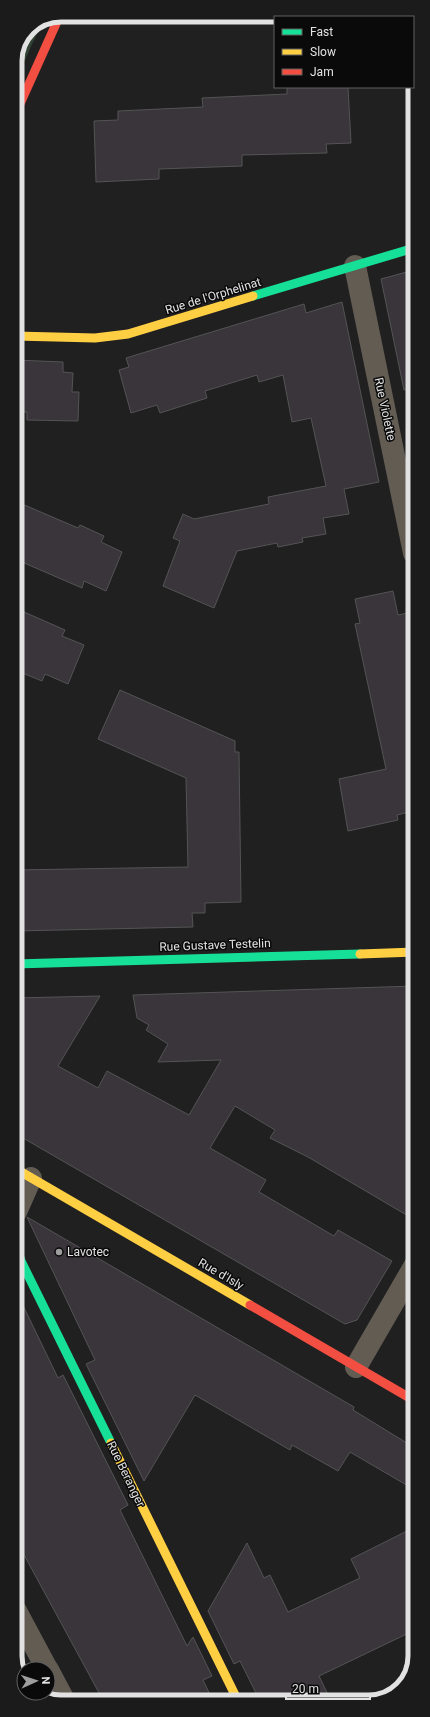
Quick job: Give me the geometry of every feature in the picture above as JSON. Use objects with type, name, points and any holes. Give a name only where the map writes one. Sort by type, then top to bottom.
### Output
[{"type":"street","points":[[22,99],[57,23]]},
{"type":"street","name":"Rue de l'Orphelinat","points":[[22,336],[95,338],[128,334],[408,250]]},
{"type":"street","name":"Rue Violette","points":[[355,266],[408,524]]},
{"type":"street","name":"Rue Gustave Testelin","points":[[22,964],[408,952]]},
{"type":"street","name":"Rue d'Isly","points":[[23,1173],[408,1397]]},
{"type":"street","name":"Rue Beranger","points":[[22,1263],[166,1552],[235,1695]]},
{"type":"street","points":[[356,1367],[408,1277]]},
{"type":"street","points":[[22,1622],[43,1661]]},
{"type":"street","points":[[56,1685],[61,1695]]},
{"type":"green space","points":[[40,29],[22,68],[25,46],[33,33]]},
{"type":"building","points":[[287,88],[348,88],[351,143],[326,144],[327,153],[242,155],[242,166],[159,169],[159,179],[96,182],[94,121],[118,120],[118,111],[203,107],[202,98],[287,94]]},
{"type":"building","points":[[408,272],[408,389],[404,390],[381,279]]},
{"type":"building","points":[[342,302],[379,482],[344,489],[349,514],[323,518],[326,534],[302,538],[303,542],[278,547],[277,543],[237,551],[214,608],[163,586],[180,541],[173,538],[183,514],[194,519],[269,504],[268,497],[326,486],[311,418],[292,422],[283,375],[259,382],[257,375],[205,391],[207,398],[160,413],[157,405],[131,413],[119,370],[129,367],[126,358],[304,304],[306,313]]},
{"type":"building","points":[[22,360],[63,362],[63,372],[73,373],[72,392],[79,392],[78,421],[27,420],[27,412],[22,412]]},
{"type":"building","points":[[22,504],[78,528],[80,525],[104,536],[101,542],[122,552],[106,591],[84,581],[82,588],[22,562]]},
{"type":"building","points":[[393,591],[398,615],[408,613],[408,812],[397,815],[398,820],[348,831],[339,779],[386,769],[355,624],[360,623],[355,599]]},
{"type":"building","points":[[22,611],[65,630],[62,636],[84,645],[68,684],[45,674],[42,681],[22,673]]},
{"type":"building","points":[[120,690],[235,741],[235,752],[239,752],[241,902],[205,903],[205,913],[192,913],[193,927],[22,931],[22,870],[188,867],[186,778],[98,739]]},
{"type":"building","points":[[408,986],[408,1216],[308,1157],[270,1138],[275,1130],[235,1106],[210,1148],[266,1180],[259,1192],[334,1236],[338,1230],[392,1261],[357,1320],[345,1324],[22,1137],[22,998],[100,996],[58,1066],[98,1088],[107,1071],[189,1115],[221,1060],[158,1062],[168,1044],[146,1030],[149,1025],[137,1018],[133,995]]},
{"type":"building","points":[[27,1217],[354,1407],[353,1410],[408,1444],[408,1486],[350,1452],[338,1471],[292,1445],[290,1450],[195,1395],[144,1481],[86,1364],[95,1360]]},
{"type":"building","points":[[22,1303],[58,1378],[63,1375],[128,1505],[120,1510],[187,1646],[193,1637],[212,1676],[203,1680],[210,1695],[100,1695],[22,1551]]},
{"type":"building","points":[[408,1530],[408,1633],[319,1676],[328,1695],[257,1695],[240,1661],[234,1664],[208,1611],[247,1543],[264,1578],[270,1575],[288,1612],[360,1578],[351,1559]]},
{"type":"traffic: fast","points":[[253,296],[408,250]]},
{"type":"traffic: fast","points":[[22,964],[360,954]]},
{"type":"traffic: fast","points":[[22,1263],[111,1443]]},
{"type":"traffic: slow","points":[[22,336],[95,338],[128,334],[253,296]]},
{"type":"traffic: slow","points":[[360,954],[408,952]]},
{"type":"traffic: slow","points":[[22,1172],[250,1305]]},
{"type":"traffic: slow","points":[[111,1443],[235,1695]]},
{"type":"traffic: jam","points":[[22,99],[57,23]]},
{"type":"traffic: jam","points":[[250,1305],[408,1397]]},
{"type":"place","name":"Lavotec","points":[[59,1252]]}]
